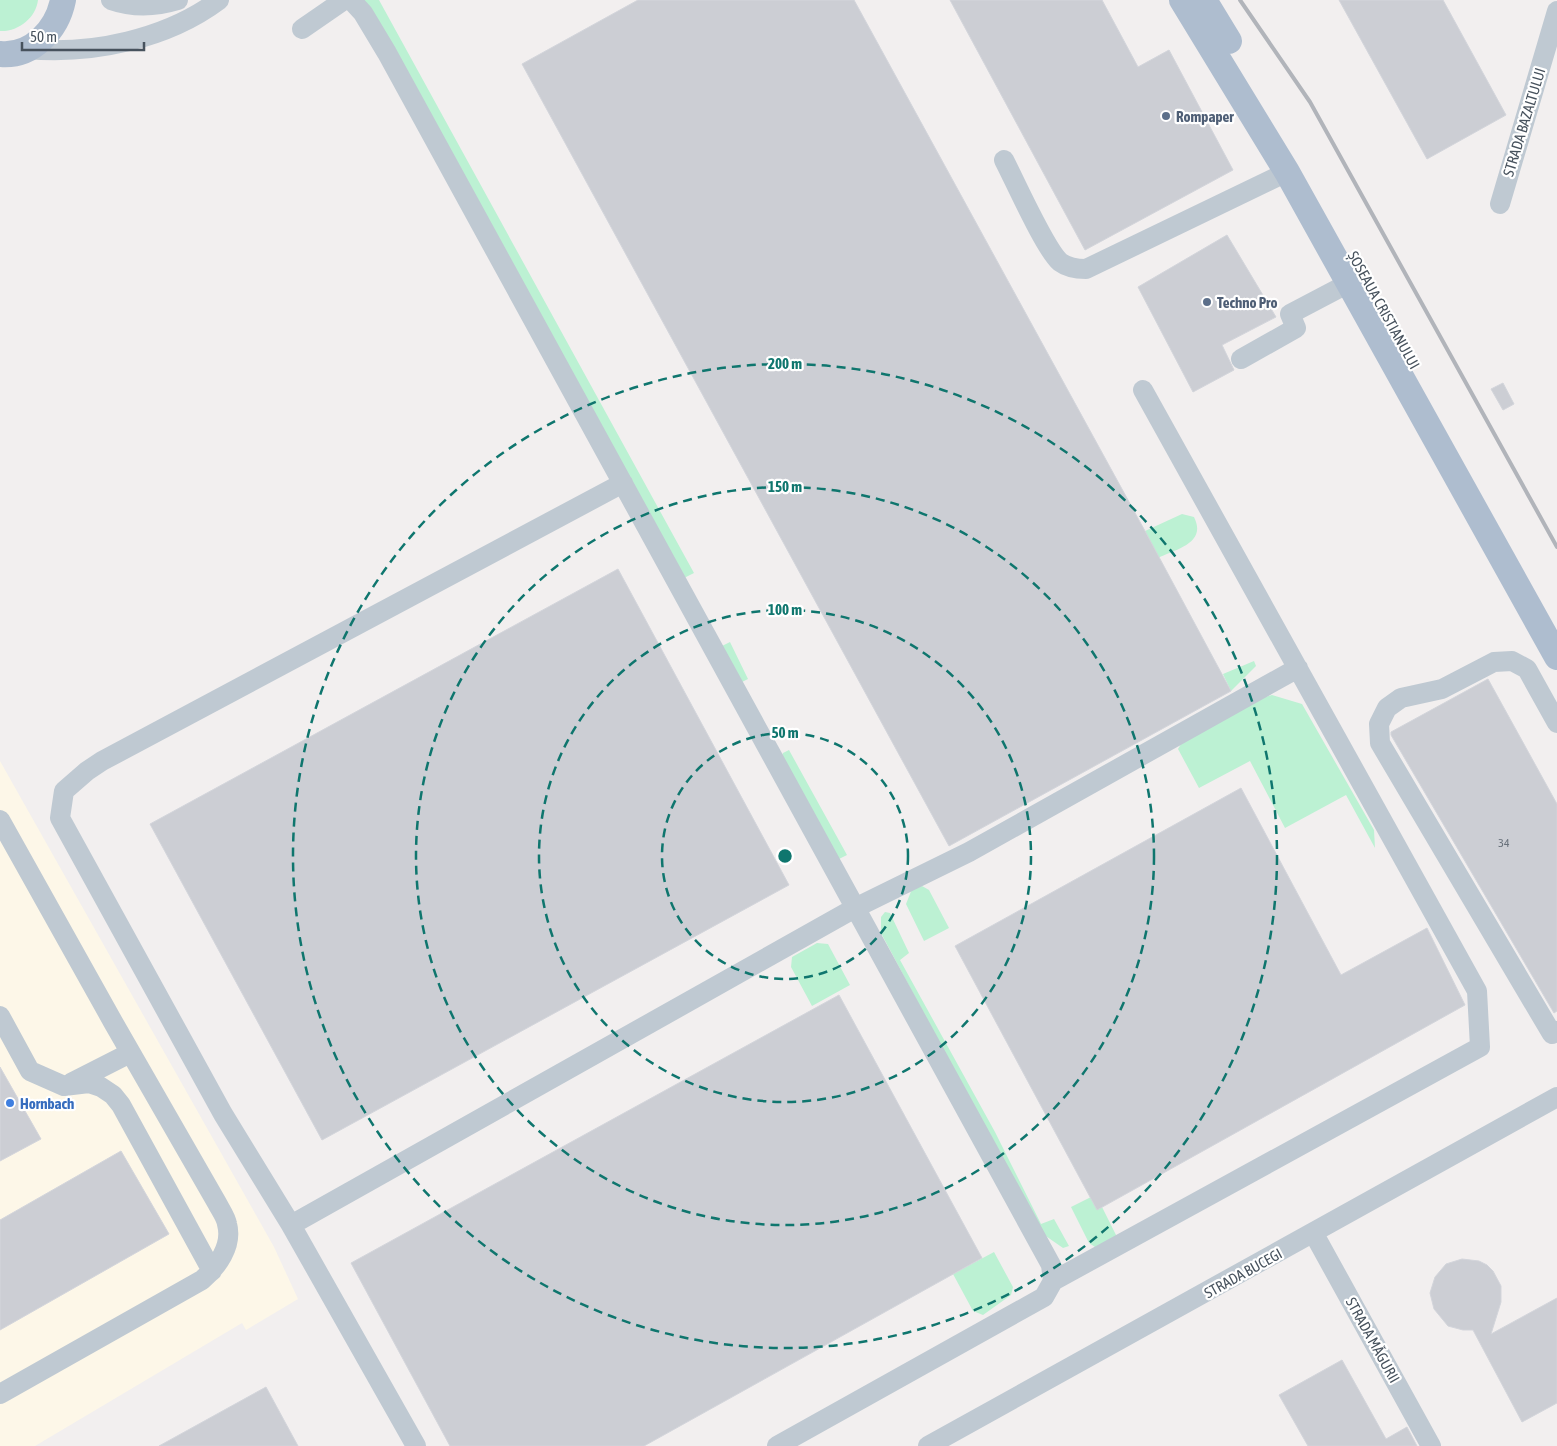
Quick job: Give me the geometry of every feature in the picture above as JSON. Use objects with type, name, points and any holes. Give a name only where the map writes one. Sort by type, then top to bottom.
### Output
[{"type":"main road","points":[[0,54],[27,49],[44,38],[56,21],[62,0]]},
{"type":"main road","name":"ȘOSEAUA CRISTIANULUI","points":[[1182,0],[1206,36],[1287,172],[1557,657]]},
{"type":"main road","name":"ȘOSEAUA CRISTIANULUI","points":[[1204,0],[1303,164],[1557,623]]},
{"type":"street","points":[[111,0],[126,5],[146,6],[161,5],[178,0]]},
{"type":"street","points":[[27,49],[51,52],[133,42],[204,11],[219,0]]},
{"type":"street","points":[[302,29],[344,0]]},
{"type":"street","points":[[352,0],[363,13],[387,53],[1051,1265],[1053,1281]]},
{"type":"street","name":"STRADA BAZALTULUI","points":[[1500,204],[1557,12]]},
{"type":"street","points":[[1004,160],[1049,247],[1059,261],[1070,268],[1086,269],[1287,172]]},
{"type":"street","points":[[1241,359],[1296,328],[1290,314],[1349,282]]},
{"type":"street","points":[[777,1446],[1044,1297],[1053,1281],[1480,1047],[1477,991],[1143,390]]},
{"type":"street","points":[[416,1446],[291,1225],[223,1114],[60,818],[64,791],[102,761],[623,483]]},
{"type":"street","points":[[1557,723],[1527,669],[1512,662],[1494,662],[1442,689],[1401,698],[1387,708],[1379,724],[1380,743],[1552,1034],[1557,1031]]},
{"type":"street","points":[[291,1225],[855,908],[969,852],[1298,668]]},
{"type":"street","points":[[0,820],[228,1224],[226,1244],[216,1267],[202,1280],[0,1394]]},
{"type":"street","points":[[0,1016],[30,1071],[64,1086],[89,1083],[113,1094],[121,1105],[212,1271]]},
{"type":"street","points":[[64,1086],[130,1053]]},
{"type":"street","name":"STRADA BUCEGI","points":[[932,1445],[1557,1097]]},
{"type":"street","name":"STRADA MĂGURII","points":[[1314,1234],[1431,1446]]},
{"type":"shaded area","points":[[0,761],[274,1247],[298,1299],[246,1330],[242,1323],[35,1446],[0,1446]]},
{"type":"green space","points":[[0,0],[38,0],[34,13],[25,23],[7,31],[0,31]]},
{"type":"green space","points":[[361,0],[379,0],[694,573],[680,580]]},
{"type":"green space","points":[[1182,514],[1194,517],[1197,533],[1188,544],[1158,558],[1145,531]]},
{"type":"green space","points":[[730,642],[748,679],[740,683],[722,646]]},
{"type":"green space","points":[[1254,661],[1256,666],[1231,691],[1223,674]]},
{"type":"green space","points":[[1272,695],[1302,704],[1374,830],[1375,848],[1346,795],[1285,828],[1250,761],[1199,788],[1178,749],[1181,744],[1255,700]]},
{"type":"green space","points":[[789,750],[847,855],[837,860],[781,758],[783,753]]},
{"type":"green space","points":[[922,886],[929,890],[949,928],[924,941],[906,904],[912,889]]},
{"type":"green space","points":[[885,912],[890,913],[909,953],[900,960],[995,1132],[1041,1224],[1054,1219],[1069,1246],[1063,1248],[1040,1232],[881,933],[881,917]]},
{"type":"green space","points":[[817,943],[828,944],[850,985],[812,1006],[791,967],[792,957]]},
{"type":"green space","points":[[1091,1197],[1102,1207],[1119,1241],[1098,1249],[1089,1243],[1071,1207]]},
{"type":"green space","points":[[994,1252],[1013,1287],[1011,1295],[983,1315],[973,1311],[953,1274]]},
{"type":"building","points":[[638,0],[854,0],[1231,691],[949,846],[522,64]]},
{"type":"building","points":[[950,0],[1102,0],[1138,67],[1169,50],[1233,170],[1085,250]]},
{"type":"building","points":[[1339,0],[1443,0],[1506,115],[1427,159]]},
{"type":"building","name":"Techno Pro","points":[[1227,235],[1276,317],[1222,345],[1234,370],[1193,392],[1138,287]]},
{"type":"building","points":[[1503,383],[1514,404],[1503,410],[1491,389]]},
{"type":"building","points":[[618,569],[789,885],[322,1140],[150,824]]},
{"type":"building","points":[[1488,679],[1557,804],[1557,1011],[1554,1013],[1391,735],[1391,732]]},
{"type":"building","points":[[1241,788],[1341,975],[1427,928],[1465,1005],[1097,1210],[955,946]]},
{"type":"building","points":[[839,995],[982,1258],[644,1446],[450,1446],[351,1263]]},
{"type":"building","name":"Hornbach","points":[[0,1067],[41,1139],[0,1161]]},
{"type":"building","points":[[121,1151],[169,1234],[0,1330],[0,1220]]},
{"type":"building","points":[[1462,1259],[1479,1261],[1487,1265],[1493,1271],[1501,1286],[1501,1302],[1491,1334],[1557,1298],[1557,1403],[1522,1422],[1473,1330],[1463,1330],[1448,1326],[1434,1309],[1430,1293],[1435,1277],[1446,1264]]},
{"type":"building","points":[[1342,1360],[1386,1439],[1407,1427],[1417,1446],[1308,1446],[1279,1395]]},
{"type":"building","points":[[266,1387],[298,1446],[159,1446]]},
{"type":"railway","points":[[1240,0],[1310,102],[1557,547]]},
{"type":"place","name":"Rompaper","points":[[1166,116]]},
{"type":"place","name":"Techno Pro","points":[[1207,302]]},
{"type":"place","name":"Hornbach","points":[[10,1103]]}]
